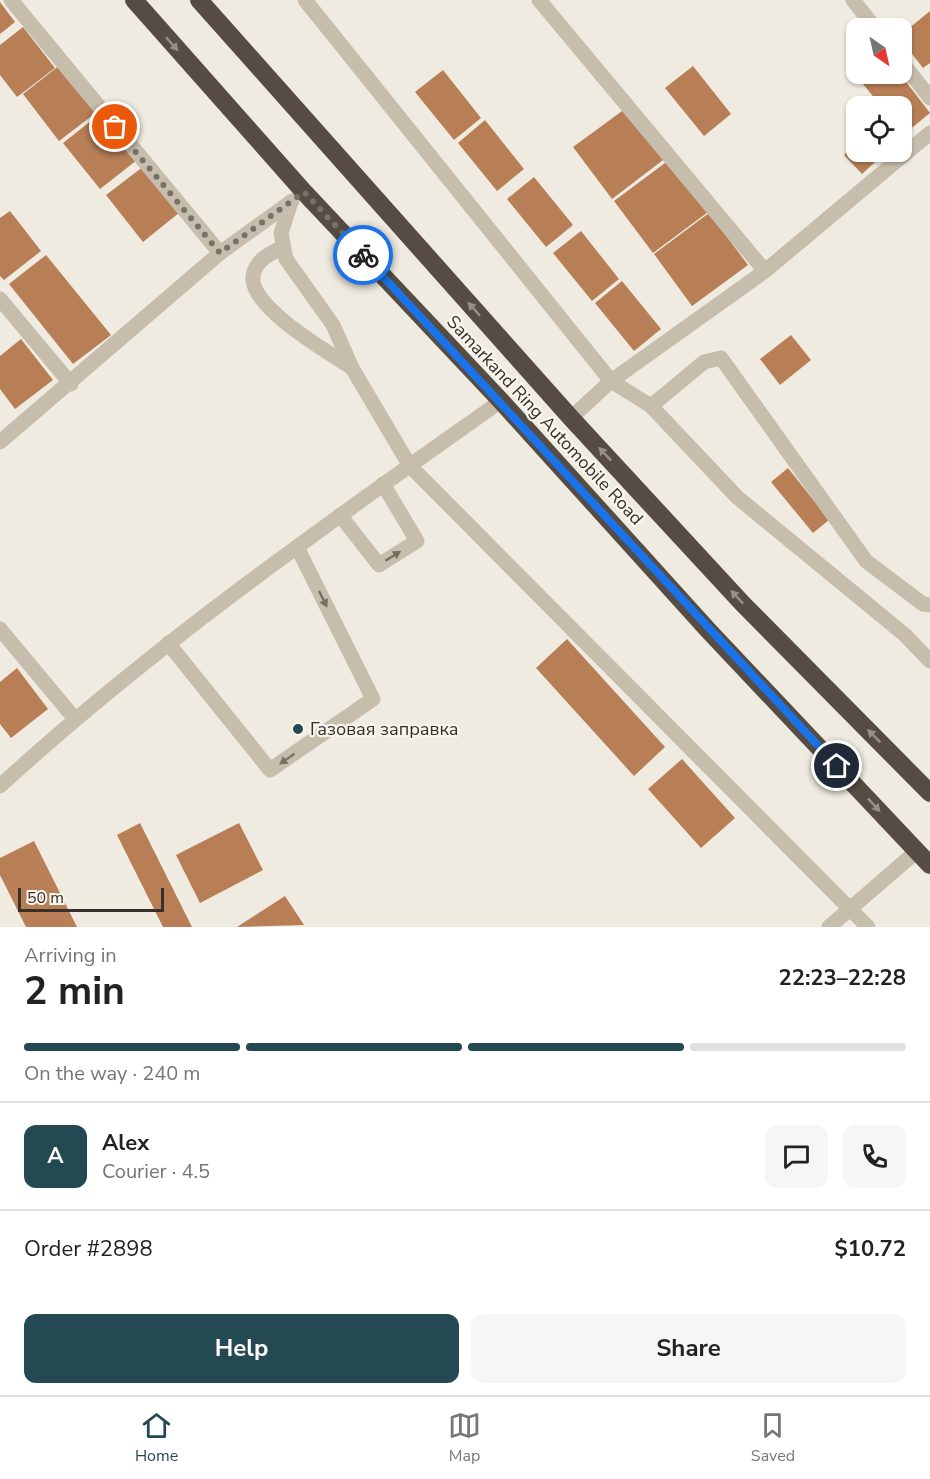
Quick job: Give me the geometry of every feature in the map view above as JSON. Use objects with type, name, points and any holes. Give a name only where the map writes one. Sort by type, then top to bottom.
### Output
[{"type":"highway","name":"Samarkand Ring Automobile Road","points":[[134,0],[297,197],[501,401],[708,630],[930,865]]},
{"type":"highway","name":"Samarkand Ring Automobile Road","points":[[199,0],[571,418],[742,603],[930,793]]},
{"type":"street","points":[[10,0],[220,253]]},
{"type":"street","points":[[305,0],[611,381],[651,406],[737,497],[905,635],[930,661]]},
{"type":"street","points":[[539,0],[765,271]]},
{"type":"street","points":[[853,0],[867,18]]},
{"type":"street","points":[[912,75],[930,98]]},
{"type":"street","points":[[571,418],[611,381],[765,271],[930,133]]},
{"type":"street","points":[[0,442],[71,384],[220,253],[297,197]]},
{"type":"street","points":[[297,197],[281,233],[281,248],[285,259],[333,325],[352,368],[410,466],[868,927]]},
{"type":"street","points":[[281,248],[263,257],[253,273],[253,283],[280,320],[352,368]]},
{"type":"street","points":[[0,299],[71,384]]},
{"type":"street","points":[[651,406],[704,362],[721,358],[866,561],[923,604],[930,605]]},
{"type":"street","points":[[0,786],[75,719],[168,643],[340,515],[501,401]]},
{"type":"street","points":[[340,515],[379,565],[417,541],[383,484]]},
{"type":"street","points":[[168,643],[270,770],[373,699],[297,547]]},
{"type":"street","points":[[0,629],[75,719]]},
{"type":"street","points":[[829,927],[917,851]]},
{"type":"building","points":[[0,2],[15,22],[0,34]]},
{"type":"building","points":[[930,11],[930,63],[923,68],[912,54],[912,26]]},
{"type":"building","points":[[23,27],[55,68],[17,97],[0,75],[0,45]]},
{"type":"building","points":[[60,65],[97,112],[59,141],[23,94]]},
{"type":"building","points":[[693,66],[731,114],[704,136],[665,88]]},
{"type":"building","points":[[443,70],[481,118],[454,140],[415,92]]},
{"type":"building","points":[[863,84],[908,84],[930,113],[912,128],[912,96],[873,96]]},
{"type":"building","points":[[629,106],[667,157],[612,199],[573,147]]},
{"type":"building","points":[[101,113],[137,160],[100,189],[63,143]]},
{"type":"building","points":[[485,120],[524,169],[497,191],[458,143]]},
{"type":"building","points":[[669,160],[708,212],[653,253],[614,201]]},
{"type":"building","points":[[851,162],[875,162],[862,174]]},
{"type":"building","points":[[144,166],[180,212],[143,242],[106,195]]},
{"type":"building","points":[[534,177],[573,225],[546,247],[507,199]]},
{"type":"building","points":[[10,211],[41,251],[4,280],[0,276],[0,218]]},
{"type":"building","points":[[709,213],[748,265],[692,306],[654,254]]},
{"type":"building","points":[[581,231],[619,279],[592,301],[553,253]]},
{"type":"building","points":[[46,255],[111,335],[73,364],[9,284]]},
{"type":"building","points":[[622,281],[661,329],[634,351],[595,303]]},
{"type":"building","points":[[791,335],[811,360],[780,385],[760,359]]},
{"type":"building","points":[[21,339],[53,380],[15,409],[0,389],[0,356]]},
{"type":"building","points":[[788,468],[829,520],[813,533],[771,482]]},
{"type":"building","points":[[567,639],[665,747],[634,776],[536,668]]},
{"type":"building","points":[[17,668],[48,709],[11,738],[0,724],[0,682]]},
{"type":"building","points":[[682,759],[735,818],[701,848],[648,789]]},
{"type":"building","points":[[140,823],[192,927],[163,927],[117,835]]},
{"type":"building","points":[[239,823],[263,870],[200,903],[176,855]]},
{"type":"building","points":[[34,841],[77,927],[26,927],[0,875],[0,858]]},
{"type":"building","points":[[285,896],[304,925],[237,927]]},
{"type":"way so far","points":[[115,127],[220,253],[304,192],[363,255]]},
{"type":"place","name":"Газовая заправка","points":[[298,729]]},
{"type":"route","points":[[363,255],[501,401],[708,630],[837,766]]}]
